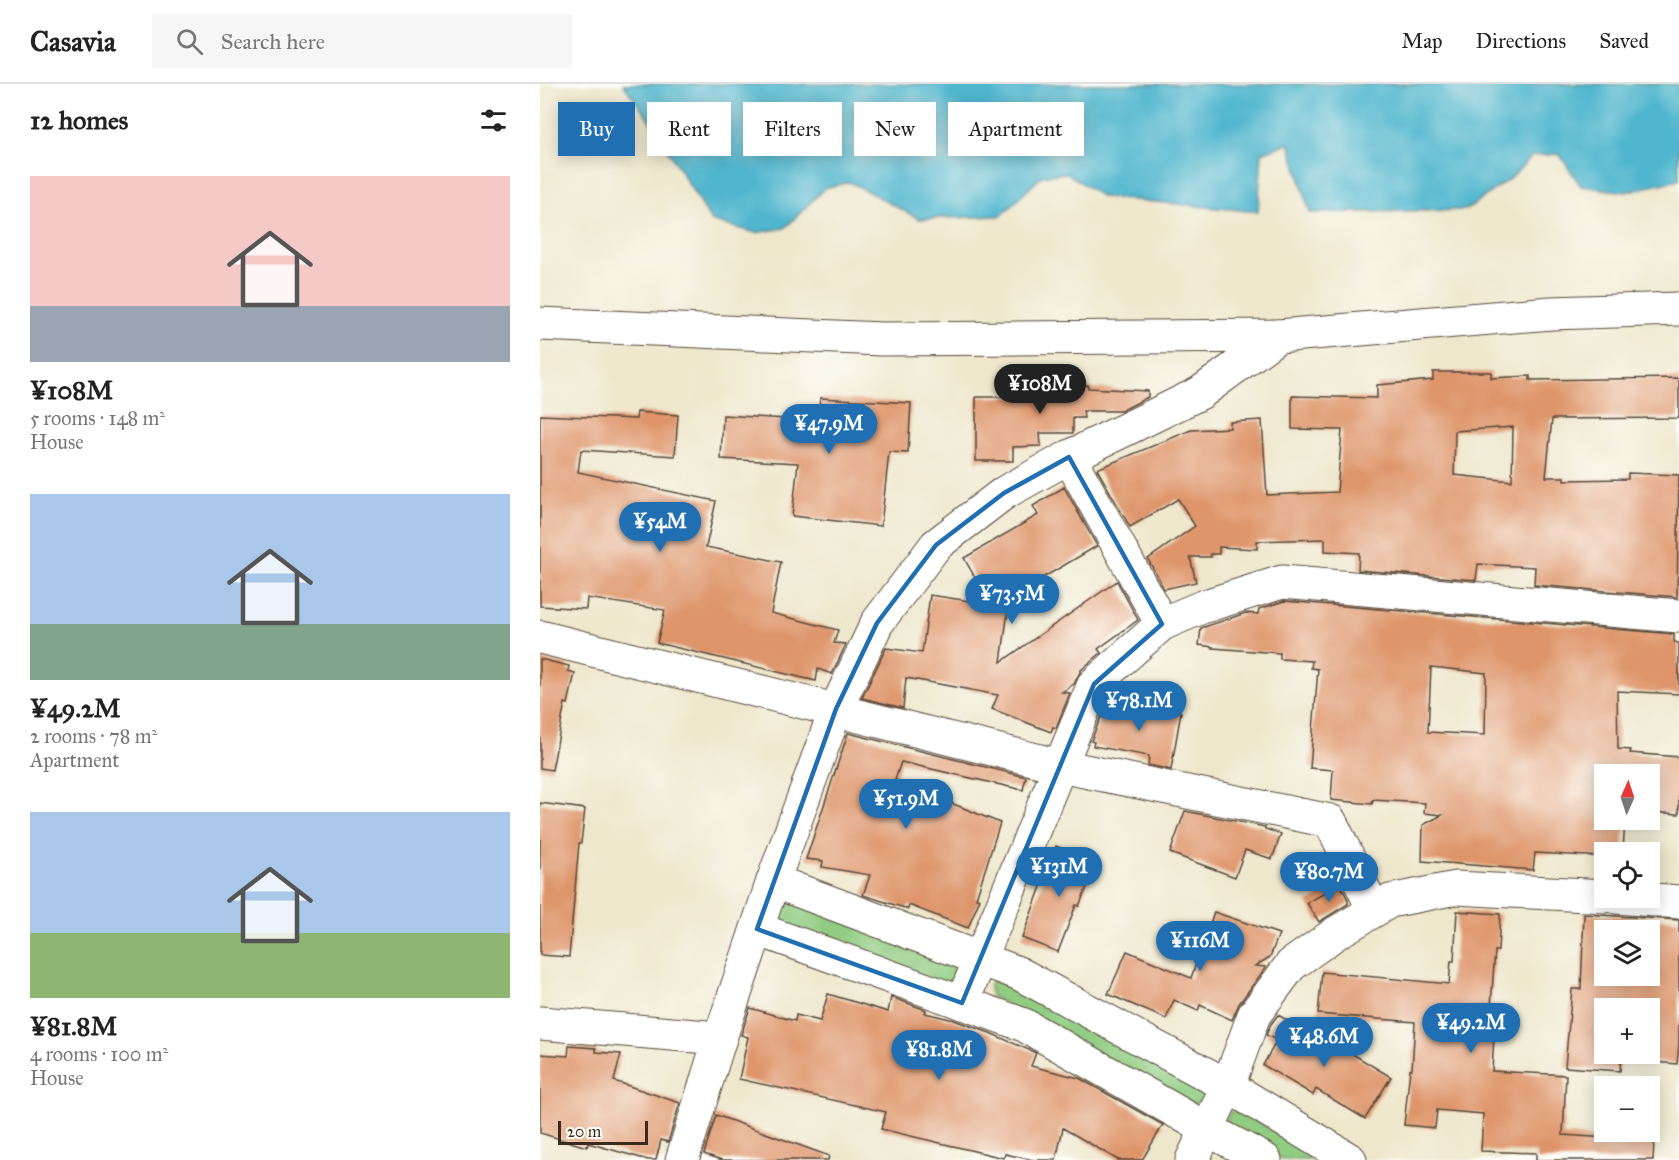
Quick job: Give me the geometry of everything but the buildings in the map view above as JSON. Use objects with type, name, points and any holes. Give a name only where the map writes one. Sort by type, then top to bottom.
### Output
[{"type":"street","points":[[540,324],[882,339],[1278,336],[1551,313],[1679,309]]},
{"type":"street","points":[[682,1160],[773,881],[836,709],[877,623],[936,545],[1004,493],[1069,457],[1200,393],[1278,336]]},
{"type":"street","points":[[1069,457],[1162,624]]},
{"type":"street","points":[[962,1003],[1094,684],[1162,624],[1202,607],[1282,582],[1679,616]]},
{"type":"street","points":[[540,637],[1060,766],[1330,821],[1374,910]]},
{"type":"street","points":[[773,881],[1018,973],[1228,1086],[1344,1158]]},
{"type":"street","points":[[1192,1160],[1228,1086],[1254,1015],[1291,965],[1336,933],[1390,901],[1456,888],[1594,895]]},
{"type":"street","points":[[1660,900],[1679,902]]},
{"type":"street","points":[[757,929],[1024,1025],[1266,1160]]},
{"type":"street","points":[[540,1023],[720,1038]]},
{"type":"highlighted area","points":[[1069,457],[1162,624],[1094,684],[962,1003],[757,929],[836,709],[877,623],[936,545],[1004,493]]},
{"type":"green space","points":[[792,903],[961,961],[965,971],[951,987],[783,927],[779,916],[784,907]]},
{"type":"green space","points":[[994,979],[1206,1084],[1205,1099],[1197,1104],[1183,1101],[991,996],[989,985]]},
{"type":"green space","points":[[1230,1112],[1240,1112],[1327,1160],[1284,1160],[1229,1130],[1226,1120]]},
{"type":"water","points":[[623,84],[1679,84],[1679,180],[1626,192],[1581,186],[1559,154],[1532,156],[1512,177],[1466,210],[1310,213],[1289,143],[1262,153],[1258,212],[1102,197],[1067,173],[1042,176],[1001,216],[919,219],[850,182],[825,188],[785,228],[756,233],[711,221],[671,156],[731,156],[731,102],[647,102],[647,117]]}]
